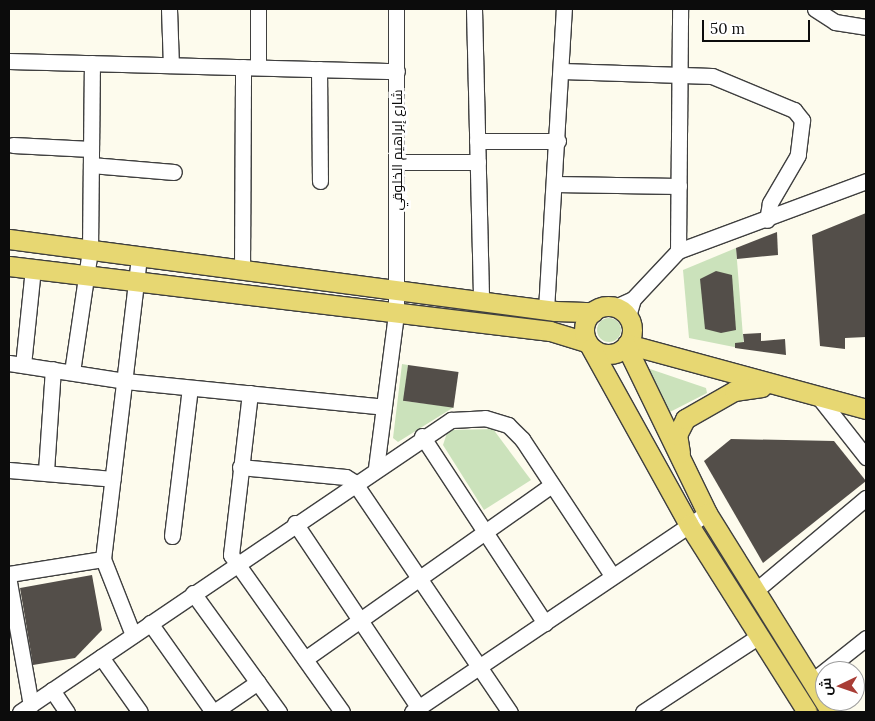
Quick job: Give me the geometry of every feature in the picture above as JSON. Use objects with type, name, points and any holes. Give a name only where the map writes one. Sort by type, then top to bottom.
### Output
[{"type":"main road","points":[[9,239],[546,310],[627,312],[684,359]]},
{"type":"main road","points":[[9,266],[550,332],[589,345],[605,354],[627,345],[684,359],[821,400],[866,409]]},
{"type":"main road","points":[[593,312],[585,322],[589,345],[689,525],[807,712]]},
{"type":"main road","points":[[627,312],[627,345],[690,480],[707,513],[754,591],[831,712]]},
{"type":"main road","points":[[690,480],[676,444],[685,419],[746,387],[776,387]]},
{"type":"street","points":[[169,9],[171,65]]},
{"type":"street","points":[[242,270],[250,67],[258,9]]},
{"type":"street","name":"شارع إبراهيم الخلوقي","points":[[376,468],[396,313],[397,291],[396,9]]},
{"type":"street","points":[[474,9],[481,301]]},
{"type":"street","points":[[546,310],[558,141],[564,9]]},
{"type":"street","points":[[678,251],[680,9]]},
{"type":"street","points":[[815,9],[835,22],[866,27]]},
{"type":"street","points":[[9,61],[397,71]]},
{"type":"street","points":[[72,372],[89,275],[92,63]]},
{"type":"street","points":[[319,68],[320,181]]},
{"type":"street","points":[[562,70],[680,74],[729,80],[780,101],[802,120],[798,154],[770,203],[767,220]]},
{"type":"street","points":[[478,141],[558,141]]},
{"type":"street","points":[[13,144],[91,149]]},
{"type":"street","points":[[397,162],[478,162]]},
{"type":"street","points":[[91,165],[174,172]]},
{"type":"street","points":[[627,312],[678,251],[767,220],[866,181]]},
{"type":"street","points":[[554,184],[679,186]]},
{"type":"street","points":[[133,635],[103,559],[139,257]]},
{"type":"street","points":[[34,269],[16,364],[190,388],[384,407]]},
{"type":"street","points":[[46,472],[53,369]]},
{"type":"street","points":[[172,536],[190,388]]},
{"type":"street","points":[[250,393],[231,555],[342,712]]},
{"type":"street","points":[[821,400],[866,457]]},
{"type":"street","points":[[9,582],[26,709],[354,482],[422,436],[451,420],[498,420],[522,439],[611,574]]},
{"type":"street","points":[[422,436],[545,623]]},
{"type":"street","points":[[240,467],[346,477],[354,482],[481,666],[510,712]]},
{"type":"street","points":[[9,470],[113,479]]},
{"type":"street","points":[[304,659],[552,485]]},
{"type":"street","points":[[754,591],[866,498]]},
{"type":"street","points":[[295,523],[361,618],[416,710],[545,623],[611,574],[707,513]]},
{"type":"street","points":[[9,574],[103,559]]},
{"type":"street","points":[[193,593],[279,712]]},
{"type":"street","points":[[150,623],[214,712],[258,682]]},
{"type":"street","points":[[643,712],[758,636]]},
{"type":"street","points":[[812,681],[866,638]]},
{"type":"street","points":[[101,657],[140,712]]},
{"type":"street","points":[[52,690],[67,712]]},
{"type":"green space","points":[[736,248],[744,349],[689,338],[683,270]]},
{"type":"green space","points":[[609,318],[617,322],[621,330],[617,338],[609,342],[601,338],[597,330],[601,322]]},
{"type":"green space","points":[[402,364],[408,365],[404,401],[454,407],[398,442],[393,438]]},
{"type":"green space","points":[[650,369],[706,388],[707,393],[668,413],[647,372]]},
{"type":"green space","points":[[493,429],[531,480],[484,510],[443,445],[447,433],[453,430]]},
{"type":"building","points":[[866,213],[866,337],[845,338],[845,349],[820,346],[812,235]]},
{"type":"building","points":[[777,232],[778,255],[737,259],[736,248]]},
{"type":"building","points":[[716,271],[732,275],[736,330],[721,333],[705,329],[700,279]]},
{"type":"building","points":[[761,333],[761,341],[785,339],[786,355],[735,348],[735,343],[744,342],[743,334]]},
{"type":"building","points":[[408,365],[459,372],[453,408],[403,401]]},
{"type":"building","points":[[731,439],[834,441],[866,481],[763,563],[704,461]]},
{"type":"building","points":[[92,575],[102,630],[75,658],[33,665],[20,588]]}]
